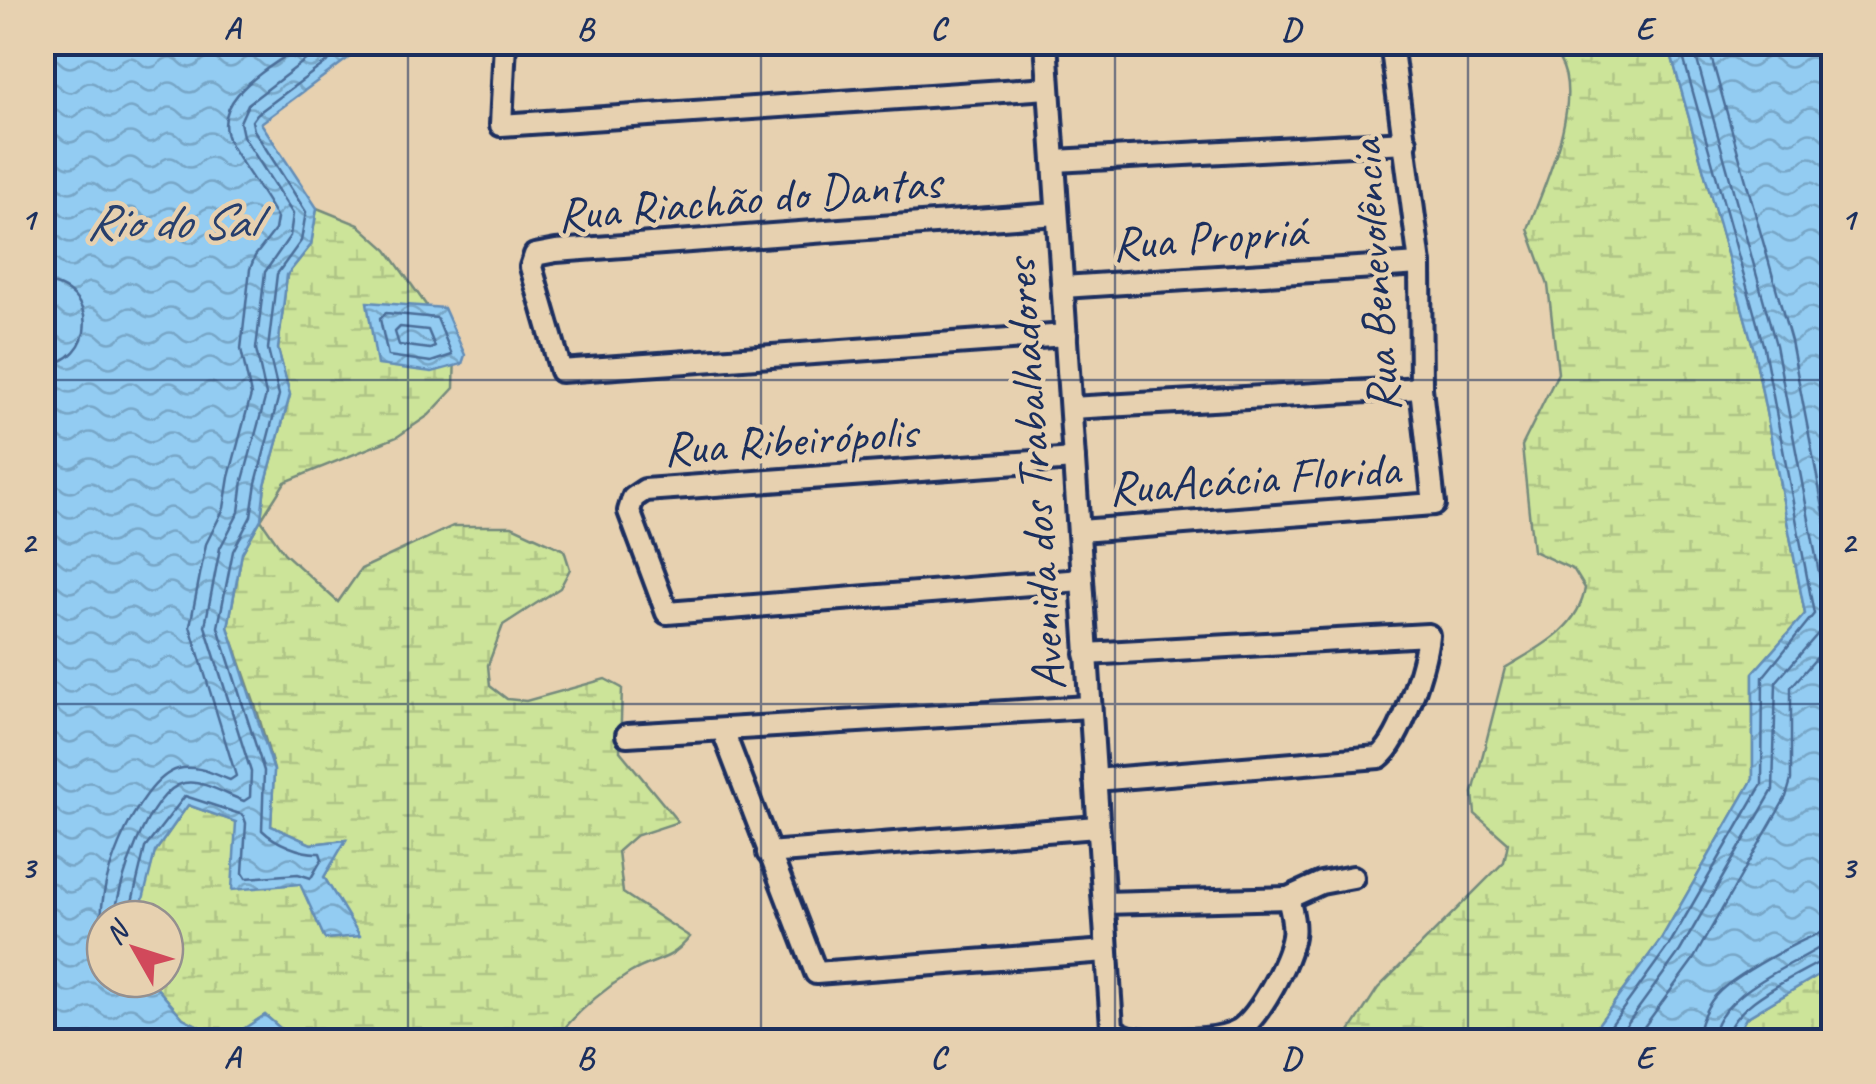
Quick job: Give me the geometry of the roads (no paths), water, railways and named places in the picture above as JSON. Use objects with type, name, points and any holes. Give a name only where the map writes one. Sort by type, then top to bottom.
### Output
[{"type":"street","points":[[505,42],[501,125],[1048,88]]},
{"type":"street","name":"Avenida dos Trabalhadores","points":[[1046,42],[1110,1018],[1117,1033],[1155,1040],[1232,1033],[1254,1014],[1288,953],[1293,928],[1288,898]]},
{"type":"street","name":"Rua Benevolência","points":[[1391,42],[1420,264],[1421,388],[1434,504]]},
{"type":"street","points":[[1055,161],[1406,142]]},
{"type":"street","name":"Rua Riachão do Dantas","points":[[1058,214],[590,247],[536,255],[531,268],[561,371],[1066,336]]},
{"type":"street","name":"Rua Propriá","points":[[1063,287],[1420,264]]},
{"type":"street","points":[[1071,408],[1421,388]]},
{"type":"street","name":"Rua Ribeirópolis","points":[[1074,459],[645,490],[633,498],[629,512],[667,613],[1081,580]]},
{"type":"street","name":"RuaAcácia Florida","points":[[1080,532],[1434,504]]},
{"type":"street","points":[[1086,654],[1428,635],[1418,679],[1386,751],[1371,759],[1095,780]]},
{"type":"street","points":[[627,735],[1089,707]]},
{"type":"street","points":[[730,728],[726,738],[816,973],[1106,951]]},
{"type":"street","points":[[768,853],[1098,827]]},
{"type":"street","points":[[1104,902],[1288,898],[1326,881],[1352,876]]},
{"type":"water","name":"Rio do Sal","points":[[43,42],[351,43],[351,56],[261,123],[317,208],[311,245],[287,275],[278,349],[290,395],[265,485],[261,519],[242,553],[228,627],[274,771],[271,826],[311,844],[346,840],[324,877],[360,936],[325,939],[300,884],[232,890],[236,822],[188,805],[155,852],[143,899],[85,899],[85,999],[166,999],[183,1018],[226,1040],[265,1015],[295,1041],[43,1041],[42,360],[48,323],[42,310]]},
{"type":"water","points":[[1668,43],[1833,43],[1833,966],[1746,1018],[1733,1041],[1586,1041],[1661,939],[1753,779],[1753,673],[1805,614],[1754,350]]},
{"type":"water","points":[[367,302],[444,308],[465,355],[462,364],[432,372],[377,365]]}]
